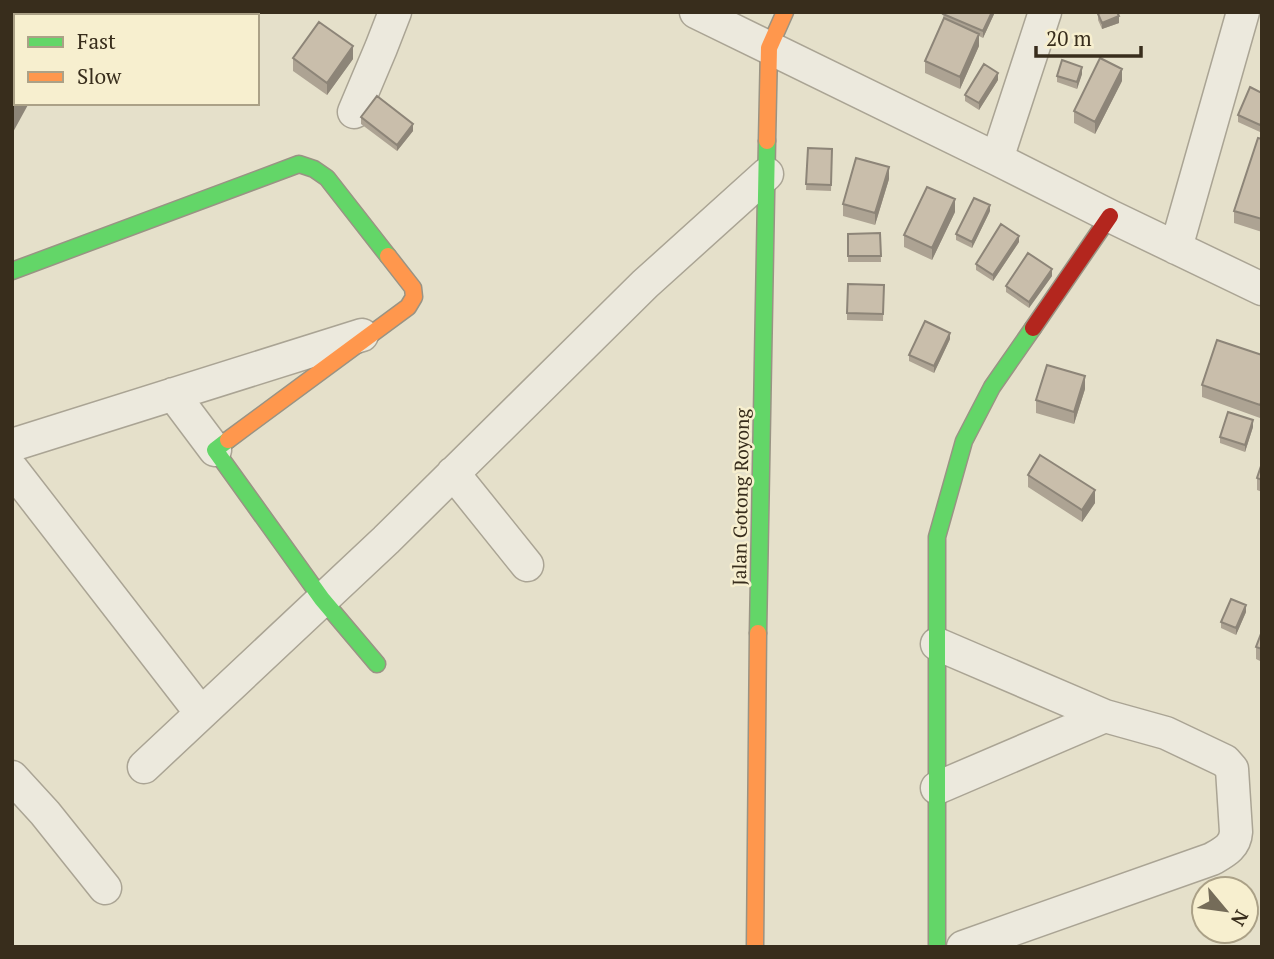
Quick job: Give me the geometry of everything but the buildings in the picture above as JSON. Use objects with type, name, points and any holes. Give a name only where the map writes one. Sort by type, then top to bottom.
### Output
[{"type":"street","points":[[354,112],[394,12]]},
{"type":"street","points":[[696,12],[740,22],[769,48],[1262,289]]},
{"type":"street","points":[[769,48],[785,12]]},
{"type":"street","points":[[997,159],[1045,12]]},
{"type":"street","points":[[1176,248],[1243,12]]},
{"type":"street","name":"Jalan Gotong Royong","points":[[755,947],[769,48]]},
{"type":"street","points":[[12,271],[299,164],[310,165],[319,170],[413,288],[414,297],[408,307],[377,331],[215,450]]},
{"type":"street","points":[[144,767],[386,540],[645,285],[767,174]]},
{"type":"street","points":[[937,947],[937,537],[964,441],[992,387],[1110,216]]},
{"type":"street","points":[[12,445],[377,331]]},
{"type":"street","points":[[173,394],[322,599],[377,664]]},
{"type":"street","points":[[12,469],[201,713]]},
{"type":"street","points":[[453,473],[527,565]]},
{"type":"street","points":[[937,644],[1105,716],[1166,733],[1224,761],[1232,769],[1236,839],[1227,851],[1212,859],[963,947]]},
{"type":"street","points":[[937,788],[1105,716]]},
{"type":"street","points":[[12,777],[45,813],[105,888]]},
{"type":"traffic: fast","points":[[758,633],[767,141]]},
{"type":"traffic: fast","points":[[12,271],[299,164],[314,169],[327,178],[388,256]]},
{"type":"traffic: fast","points":[[937,947],[937,537],[964,441],[992,387],[1033,328]]},
{"type":"traffic: fast","points":[[228,440],[215,450],[322,599],[377,664]]},
{"type":"traffic: slow","points":[[767,141],[769,48],[785,12]]},
{"type":"traffic: slow","points":[[228,440],[408,307],[414,297],[413,288],[388,256]]},
{"type":"traffic: slow","points":[[755,947],[758,633]]},
{"type":"traffic: jam","points":[[1033,328],[1110,216]]}]
